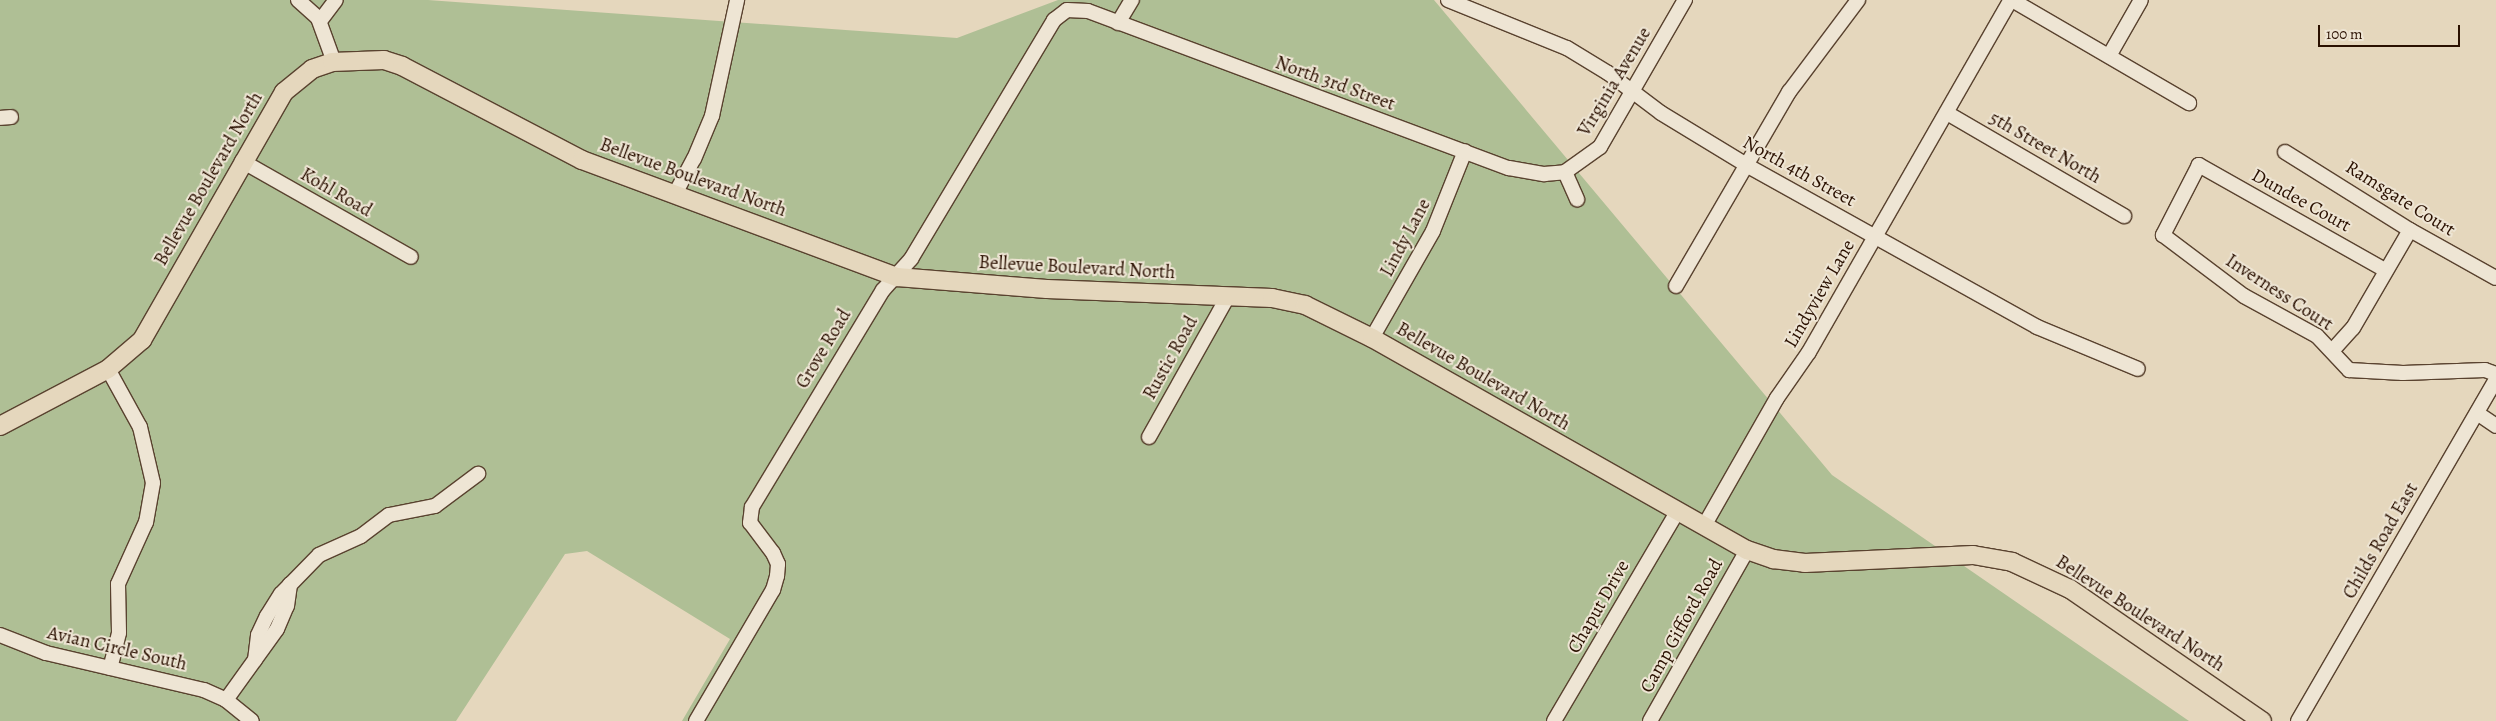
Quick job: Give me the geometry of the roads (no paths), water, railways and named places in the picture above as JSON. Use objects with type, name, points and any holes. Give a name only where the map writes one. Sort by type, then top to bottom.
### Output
[{"type":"main road","name":"Bellevue Boulevard North","points":[[0,426],[108,369],[128,354],[151,325],[242,162],[284,92],[312,69],[334,62],[368,58],[402,66],[582,160],[897,277],[1227,298],[1272,298],[1305,304],[1372,338],[1747,550],[1773,559],[1805,563],[1973,555],[2012,562],[2070,589],[2262,721]]},
{"type":"street","points":[[298,0],[320,21],[334,62]]},
{"type":"street","points":[[320,21],[336,0]]},
{"type":"street","points":[[675,194],[698,152],[712,116],[737,0]]},
{"type":"street","points":[[1118,22],[1132,0]]},
{"type":"street","name":"North 4th Street","points":[[1448,0],[1566,48],[1748,166],[1876,236],[2037,328],[2138,369]]},
{"type":"street","name":"Virginia Avenue","points":[[1565,172],[1600,147],[1685,0]]},
{"type":"street","points":[[1676,286],[1748,166],[1757,143],[1788,92],[1858,0]]},
{"type":"street","points":[[2012,0],[2189,103]]},
{"type":"street","name":"Lindyview Lane","points":[[1704,526],[1876,236],[2012,0]]},
{"type":"street","points":[[2109,56],[2141,0]]},
{"type":"street","name":"North 3rd Street","points":[[1067,10],[1088,11],[1465,151],[1528,172],[1565,172]]},
{"type":"street","name":"Grove Road","points":[[696,721],[773,590],[777,576],[778,564],[773,553],[750,523],[752,507],[883,290],[897,277],[911,259],[1054,20],[1067,10]]},
{"type":"street","name":"5th Street North","points":[[1947,113],[2124,216]]},
{"type":"street","name":"Lindy Lane","points":[[1372,338],[1433,231],[1465,151]]},
{"type":"street","name":"Ramsgate Court","points":[[2285,152],[2410,230],[2496,278]]},
{"type":"street","name":"Kohl Road","points":[[242,162],[411,257]]},
{"type":"street","name":"Dundee Court","points":[[2163,235],[2199,165],[2385,270]]},
{"type":"street","points":[[1565,172],[1577,199]]},
{"type":"street","points":[[2332,351],[2354,328],[2385,270],[2410,230]]},
{"type":"street","name":"Inverness Court","points":[[2163,235],[2244,296],[2317,336],[2349,370],[2403,373],[2485,370],[2496,374]]},
{"type":"street","name":"Rustic Road","points":[[1149,437],[1227,298]]},
{"type":"street","points":[[108,369],[140,427],[153,483],[146,522],[118,584],[118,633],[110,668]]},
{"type":"street","name":"Childs Road East","points":[[2298,721],[2496,379]]},
{"type":"street","points":[[2477,413],[2496,426]]},
{"type":"street","points":[[226,700],[255,660],[262,626],[290,583],[319,555],[360,536],[389,516],[435,506],[478,474]]},
{"type":"street","name":"Chaput Drive","points":[[1554,721],[1677,512]]},
{"type":"street","name":"Camp Gifford Road","points":[[1650,721],[1747,550]]},
{"type":"street","name":"Avian Circle South","points":[[0,635],[37,650],[197,688],[226,700],[252,721]]}]
